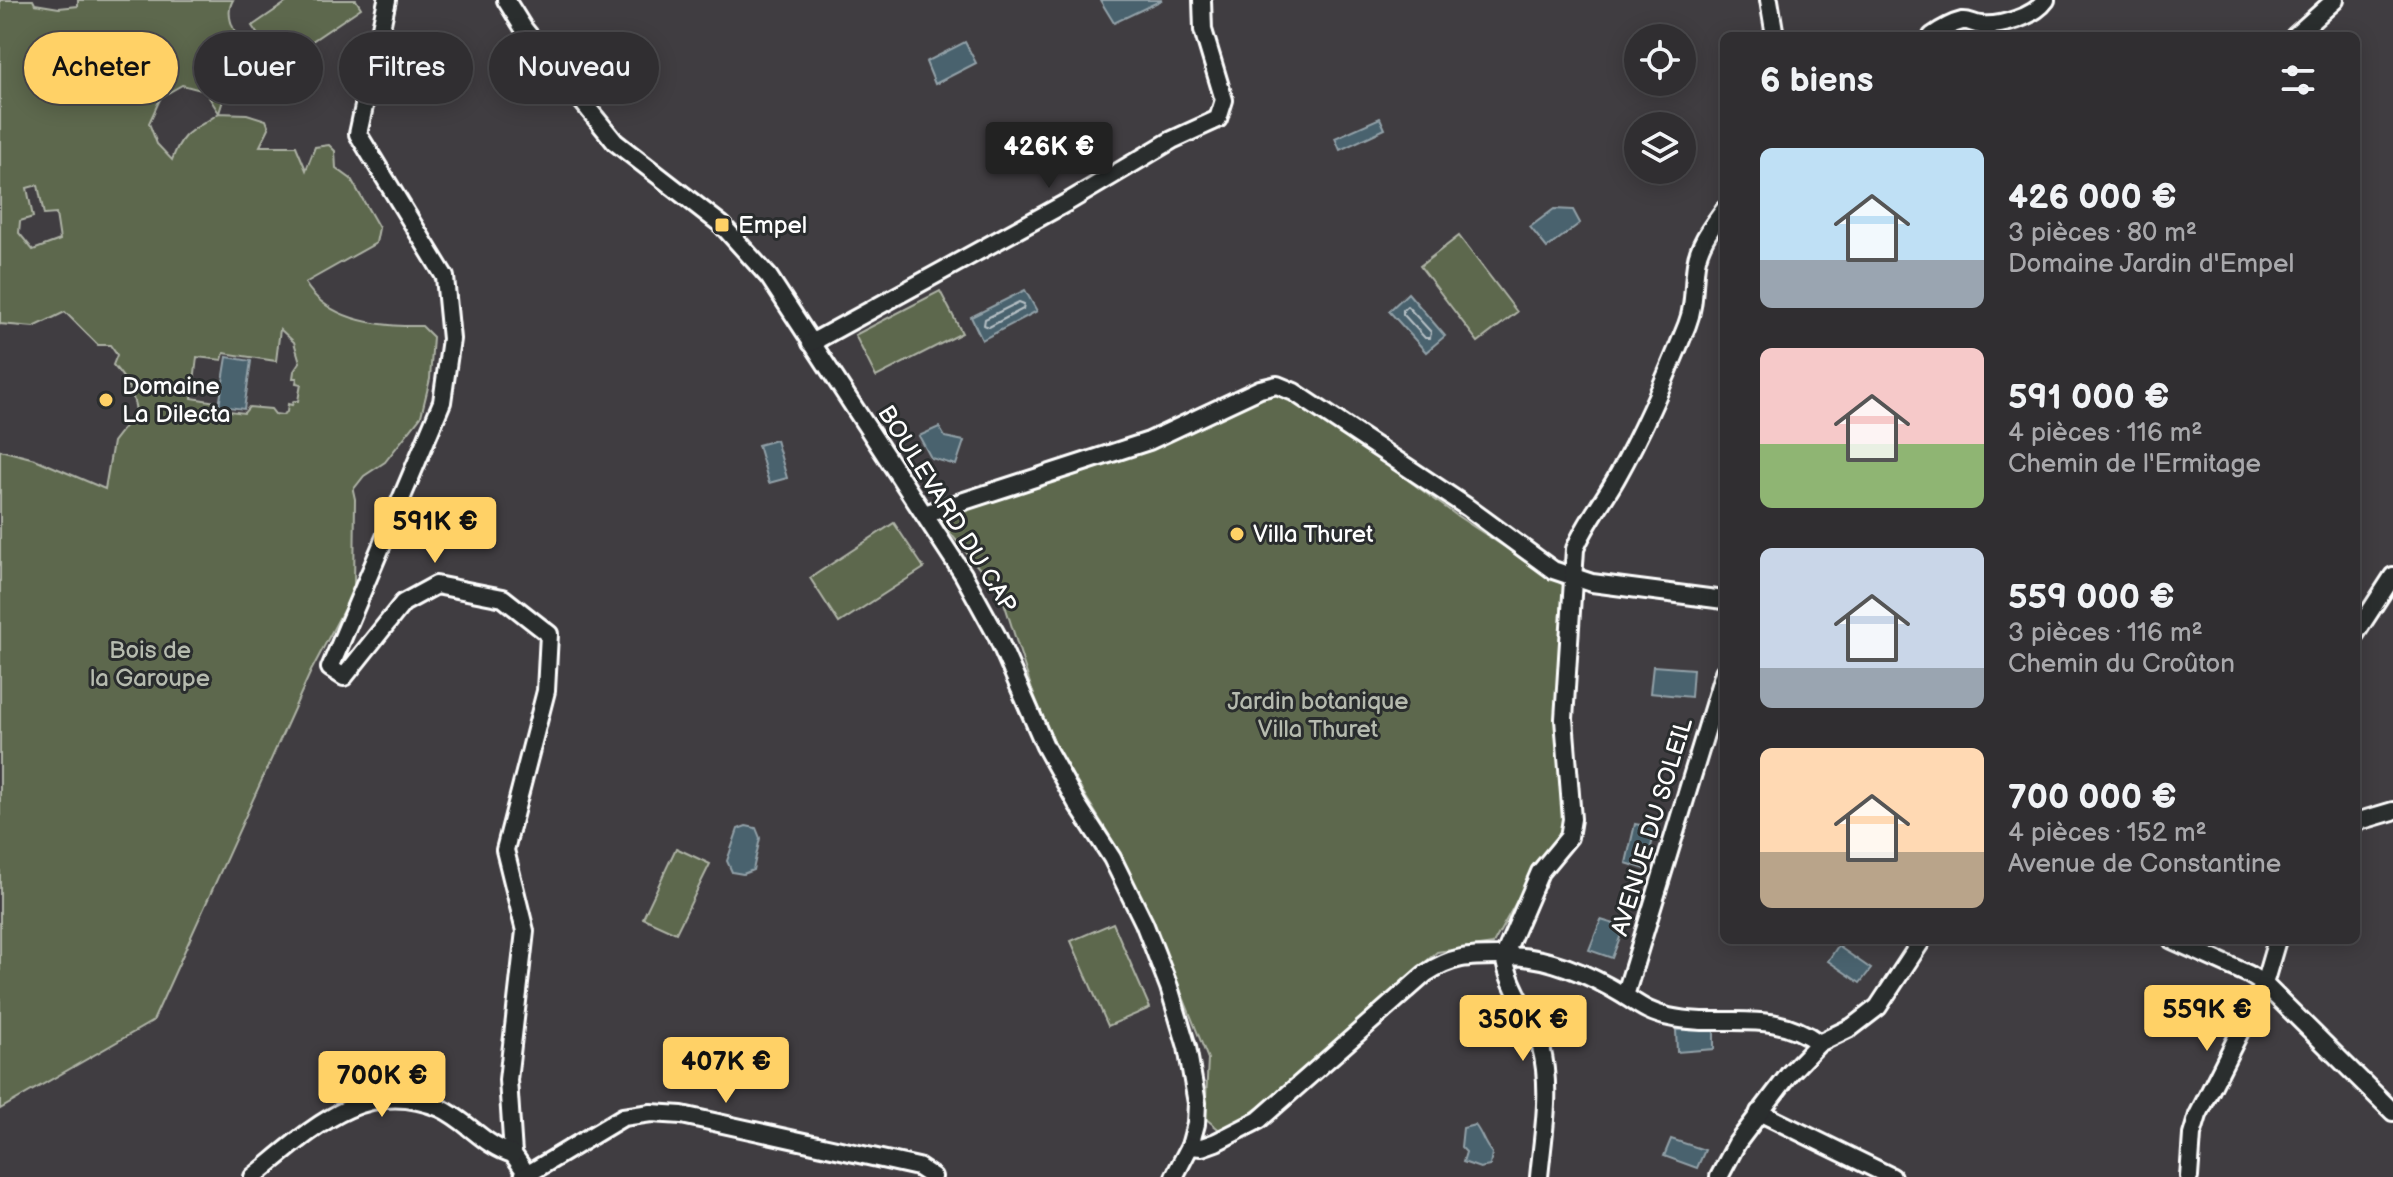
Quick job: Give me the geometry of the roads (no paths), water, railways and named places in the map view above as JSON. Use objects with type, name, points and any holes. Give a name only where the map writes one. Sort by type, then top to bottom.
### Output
[{"type":"street","points":[[387,0],[358,134],[445,277],[451,339],[442,402],[330,668],[344,677],[403,603],[436,585],[503,598],[549,634],[546,691],[505,850],[525,931],[508,1080],[513,1154],[526,1176],[623,1117],[651,1113],[682,1115],[918,1167],[933,1177]]},
{"type":"street","name":"BOULEVARD DU CAP","points":[[506,0],[524,29],[615,142],[722,225],[769,277],[963,574],[997,636],[1045,746],[1112,858],[1144,923],[1169,987],[1187,1047],[1197,1103],[1190,1146],[1174,1177]]},
{"type":"street","points":[[811,343],[1066,203],[1172,140],[1218,119],[1224,100],[1203,30],[1202,0]]},
{"type":"street","points":[[1769,0],[1774,32]]},
{"type":"street","points":[[1938,32],[1948,25],[1966,20],[1982,25],[2014,20],[2046,0]]},
{"type":"street","points":[[2299,32],[2335,0]]},
{"type":"street","points":[[1539,1177],[1547,1090],[1540,1046],[1507,975],[1504,956],[1540,872],[1569,837],[1572,819],[1564,719],[1575,549],[1583,529],[1618,476],[1689,321],[1696,261],[1705,236],[1720,215]]},
{"type":"street","points":[[924,514],[1149,441],[1260,389],[1277,385],[1294,392],[1467,507],[1553,570],[1592,583],[1720,599]]},
{"type":"street","points":[[2360,627],[2393,576]]},
{"type":"street","name":"AVENUE DU SOLEIL","points":[[1625,996],[1720,685]]},
{"type":"street","points":[[2360,821],[2393,811]]},
{"type":"street","points":[[1719,1177],[1737,1143],[1759,1112],[1819,1043],[1852,1027],[1878,1007],[1919,944]]},
{"type":"street","points":[[2181,944],[2264,984],[2393,1112]]},
{"type":"street","points":[[2189,1177],[2192,1135],[2198,1115],[2264,984],[2276,944]]},
{"type":"street","points":[[1190,1146],[1202,1147],[1216,1142],[1259,1120],[1425,974],[1443,962],[1461,956],[1528,955],[1561,964],[1625,996],[1646,1011],[1674,1018],[1770,1021],[1804,1031],[1819,1043]]},
{"type":"street","points":[[253,1177],[329,1116],[380,1098],[441,1108],[497,1150],[513,1154]]},
{"type":"street","points":[[1759,1112],[1892,1177]]},
{"type":"water","points":[[1100,0],[1162,0],[1114,23]]},
{"type":"water","points":[[965,42],[976,63],[935,84],[926,62]]},
{"type":"water","points":[[1380,118],[1385,129],[1340,150],[1335,138]]},
{"type":"water","points":[[1554,209],[1573,210],[1580,223],[1547,248],[1530,227]]},
{"type":"water","points":[[1025,290],[1037,311],[982,340],[971,317]]},
{"type":"water","points":[[1408,293],[1445,336],[1426,352],[1389,311]]},
{"type":"water","points":[[227,357],[251,361],[244,409],[219,406]]},
{"type":"water","points":[[939,427],[945,437],[964,441],[956,465],[931,458],[919,436]]},
{"type":"water","points":[[776,440],[787,478],[769,483],[758,445]]},
{"type":"water","points":[[1653,666],[1693,669],[1691,697],[1650,693]]},
{"type":"water","points":[[1635,824],[1656,828],[1645,869],[1626,863]]},
{"type":"water","points":[[746,826],[756,828],[760,838],[753,870],[743,874],[732,872],[727,861],[738,829]]},
{"type":"water","points":[[1601,920],[1624,927],[1612,958],[1589,950]]},
{"type":"water","points":[[1838,946],[1871,969],[1860,983],[1828,961]]},
{"type":"water","points":[[1714,1029],[1714,1049],[1677,1052],[1676,1030]]},
{"type":"water","points":[[1475,1125],[1492,1153],[1490,1166],[1480,1168],[1463,1162],[1466,1152],[1461,1147],[1463,1128]]},
{"type":"water","points":[[1671,1139],[1705,1150],[1697,1168],[1664,1156]]},
{"type":"place","name":"Empel","points":[[722,225]]},
{"type":"place","name":"Domaine La Dilecta","points":[[106,400]]},
{"type":"place","name":"Villa Thuret","points":[[1237,534]]},
{"type":"park label","name":"Bois de la Garoupe","points":[[150,664]]},
{"type":"park label","name":"Jardin botanique Villa Thuret","points":[[1318,715]]}]
